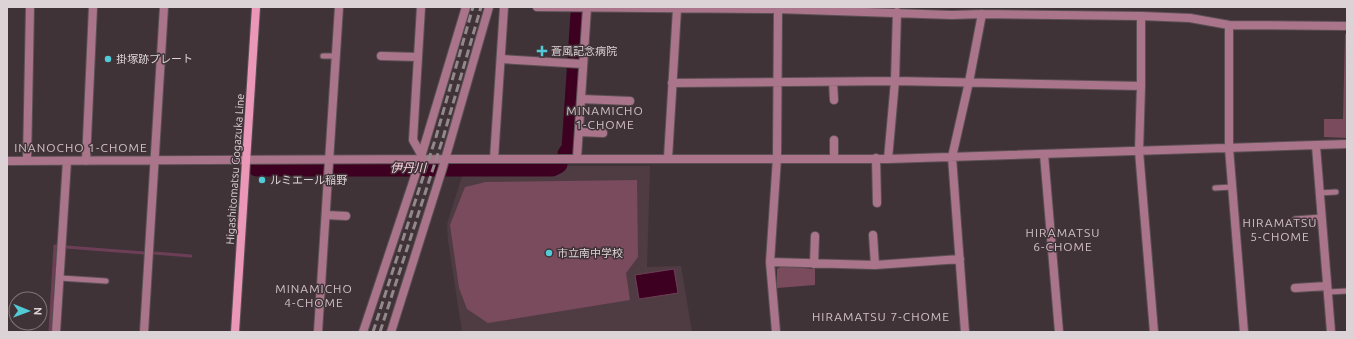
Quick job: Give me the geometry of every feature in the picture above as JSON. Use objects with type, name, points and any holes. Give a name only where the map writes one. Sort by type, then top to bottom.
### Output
[{"type":"main road","name":"Higashitomatsu Gogazuka Line","points":[[235,332],[256,7]]},
{"type":"street","points":[[27,161],[30,7]]},
{"type":"street","points":[[86,161],[93,7]]},
{"type":"street","points":[[144,332],[164,7]]},
{"type":"street","points":[[318,332],[339,7]]},
{"type":"street","points":[[420,162],[413,140],[421,7]]},
{"type":"street","points":[[363,332],[420,162],[466,7]]},
{"type":"street","points":[[391,332],[444,164],[489,7]]},
{"type":"street","points":[[494,159],[504,7]]},
{"type":"street","points":[[537,7],[677,9],[778,8],[952,15],[1141,16],[1190,18],[1229,25],[1347,26]]},
{"type":"street","points":[[577,158],[587,8]]},
{"type":"street","points":[[776,332],[770,262],[777,158],[778,8]]},
{"type":"street","points":[[668,158],[677,9]]},
{"type":"street","points":[[888,159],[897,12]]},
{"type":"street","points":[[965,332],[952,157],[969,82],[982,14]]},
{"type":"street","points":[[1141,16],[1139,151],[1154,332]]},
{"type":"street","points":[[1229,25],[1229,148],[1244,332]]},
{"type":"street","points":[[381,56],[418,57]]},
{"type":"street","points":[[501,59],[583,64]]},
{"type":"street","points":[[672,82],[833,82],[894,80],[1141,86]]},
{"type":"street","points":[[833,82],[834,100]]},
{"type":"street","points":[[581,99],[630,101]]},
{"type":"street","points":[[579,132],[603,133]]},
{"type":"street","points":[[834,140],[834,158]]},
{"type":"street","points":[[7,161],[246,160],[328,164],[420,162],[444,164],[494,159],[577,158],[888,159],[1347,144]]},
{"type":"street","points":[[1316,146],[1331,332]]},
{"type":"street","points":[[1044,154],[1059,332]]},
{"type":"street","points":[[876,158],[877,204]]},
{"type":"street","points":[[56,332],[67,161]]},
{"type":"street","points":[[326,215],[346,216]]},
{"type":"street","points":[[873,235],[875,266]]},
{"type":"street","points":[[814,264],[815,236]]},
{"type":"street","points":[[770,262],[875,266],[960,259]]},
{"type":"street","points":[[1295,288],[1328,289]]},
{"type":"street","points":[[395,321],[396,332]]},
{"type":"lane","points":[[323,56],[336,56]]},
{"type":"lane","points":[[1215,188],[1232,187]]},
{"type":"lane","points":[[1320,193],[1336,192]]},
{"type":"lane","points":[[1295,219],[1322,217]]},
{"type":"lane","points":[[60,278],[106,281]]},
{"type":"lane","points":[[1328,289],[1347,291]]},
{"type":"shaded area","points":[[1345,34],[1347,34],[1347,138],[1324,137],[1324,119],[1343,119]]},
{"type":"shaded area","name":"市立南中学校","points":[[563,166],[650,166],[647,267],[681,266],[692,332],[462,332],[448,240],[447,224],[464,170],[552,170]]},
{"type":"shaded area","name":"市立南中学校","points":[[637,180],[638,257],[626,273],[630,300],[488,323],[467,309],[459,288],[450,225],[465,187],[486,182]]},
{"type":"shaded area","points":[[782,266],[815,269],[815,285],[777,288],[777,269]]},
{"type":"shaded area","points":[[674,269],[678,293],[639,299],[635,275]]},
{"type":"waterway","name":"伊丹川","points":[[567,154],[571,149],[580,14]]},
{"type":"waterway","name":"伊丹川","points":[[257,167],[552,167],[558,164]]},
{"type":"waterway","points":[[50,332],[55,246],[58,246]]},
{"type":"waterway","points":[[66,247],[144,253]]},
{"type":"waterway","points":[[154,253],[191,256]]},
{"type":"railway","points":[[373,332],[436,137],[473,7]]},
{"type":"railway","points":[[380,332],[443,138],[481,7]]},
{"type":"place","name":"蒼風記念病院","points":[[542,51]]},
{"type":"place","name":"掛塚跡プレート","points":[[108,59]]},
{"type":"place","name":"ルミエール稲野","points":[[262,180]]},
{"type":"place","name":"市立南中学校","points":[[549,253]]},
{"type":"district","name":"MINAMICHO 1-CHOME","points":[[605,117]]},
{"type":"district","name":"INANOCHO 1-CHOME","points":[[81,147]]},
{"type":"district","name":"HIRAMATSU 5-CHOME","points":[[1280,229]]},
{"type":"district","name":"HIRAMATSU 6-CHOME","points":[[1063,239]]},
{"type":"district","name":"MINAMICHO 4-CHOME","points":[[314,295]]},
{"type":"district","name":"HIRAMATSU 7-CHOME","points":[[881,316]]}]
